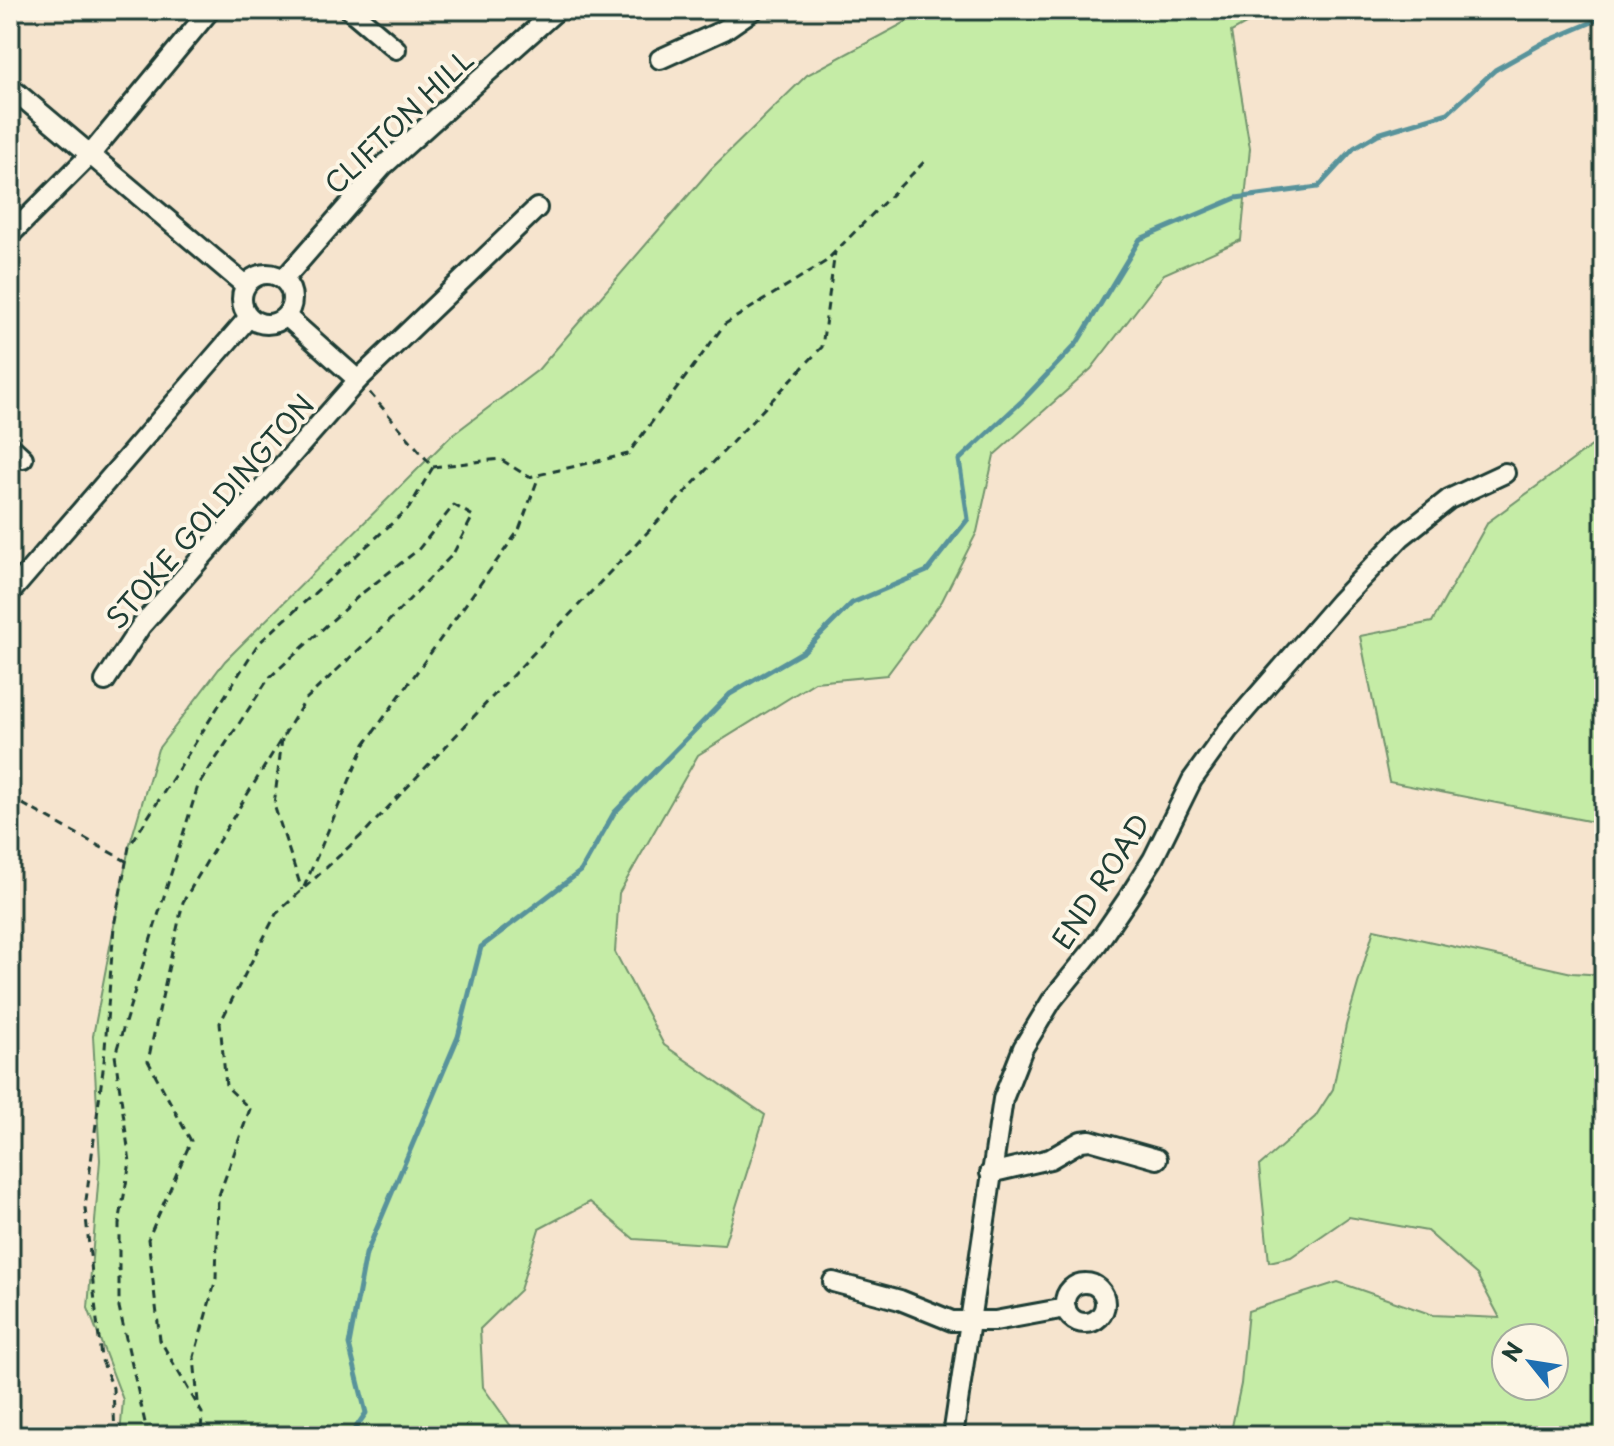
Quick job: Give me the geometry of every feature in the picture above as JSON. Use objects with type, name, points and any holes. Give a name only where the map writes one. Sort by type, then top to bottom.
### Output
[{"type":"street","points":[[10,235],[90,155],[210,10]]},
{"type":"street","points":[[350,10],[396,49]]},
{"type":"street","name":"CLIFTON HILL","points":[[284,279],[383,166],[557,10]]},
{"type":"street","points":[[660,59],[724,30],[753,10]]},
{"type":"street","points":[[10,87],[245,285]]},
{"type":"street","name":"STOKE GOLDINGTON","points":[[105,681],[141,626],[358,380],[537,208]]},
{"type":"street","points":[[268,273],[284,279],[292,293],[291,309],[272,324],[256,322],[249,317],[242,302],[245,285],[251,279],[268,273]]},
{"type":"street","points":[[286,316],[358,380]]},
{"type":"street","points":[[10,593],[249,317]]},
{"type":"street","name":"END ROAD","points":[[953,1436],[1003,1099],[1023,1048],[1052,1000],[1095,947],[1129,897],[1153,859],[1192,780],[1228,730],[1339,602],[1401,537],[1449,499],[1505,473]]},
{"type":"street","points":[[990,1173],[1050,1159],[1081,1141],[1090,1140],[1157,1159]]},
{"type":"street","points":[[833,1282],[900,1300],[952,1321],[995,1321],[1066,1308]]},
{"type":"path","points":[[433,467],[500,459],[529,477],[628,454],[725,324],[825,262],[928,158]]},
{"type":"path","points":[[198,1406],[194,1357],[216,1279],[218,1198],[250,1109],[226,1086],[220,1023],[276,914],[364,833],[822,347],[835,252]]},
{"type":"path","points":[[358,380],[433,467]]},
{"type":"path","points":[[115,1436],[113,1388],[101,1358],[85,1208],[104,1062],[114,926],[129,847],[258,644],[409,508],[433,467]]},
{"type":"path","points":[[302,890],[365,744],[519,530],[539,475]]},
{"type":"path","points":[[148,1436],[119,1307],[119,1224],[130,1162],[115,1055],[198,786],[269,678],[361,594],[418,550],[454,505],[473,516],[453,554],[383,627],[306,699],[183,902],[148,1061],[191,1141],[148,1239],[160,1340],[202,1413],[201,1436]]},
{"type":"path","points":[[282,737],[274,805],[302,890]]},
{"type":"path","points":[[10,797],[126,861]]},
{"type":"green space","points":[[928,10],[1271,10],[1231,32],[1250,148],[1241,240],[1164,274],[1091,369],[994,455],[977,532],[942,601],[887,675],[815,682],[698,755],[619,893],[615,952],[664,1045],[765,1115],[724,1245],[634,1239],[590,1202],[539,1229],[520,1290],[480,1329],[483,1387],[518,1436],[120,1436],[123,1400],[88,1308],[100,1160],[93,1036],[129,847],[158,749],[225,661],[451,436],[538,370],[711,169],[807,75]]},
{"type":"green space","points":[[1604,437],[1604,824],[1389,782],[1360,636],[1432,622],[1488,522]]},
{"type":"green space","points":[[1374,929],[1572,973],[1604,975],[1604,1436],[1230,1436],[1241,1384],[1248,1311],[1338,1282],[1433,1315],[1500,1318],[1477,1275],[1427,1231],[1349,1217],[1291,1257],[1269,1262],[1259,1166],[1315,1117],[1333,1089],[1346,1025]]},
{"type":"waterway","points":[[350,1436],[366,1413],[349,1345],[366,1254],[458,1037],[481,947],[581,871],[614,813],[730,694],[804,651],[852,603],[927,571],[968,519],[959,460],[1022,401],[1077,343],[1140,239],[1236,198],[1318,187],[1354,148],[1378,134],[1448,113],[1495,70],[1543,43],[1604,17]]}]
